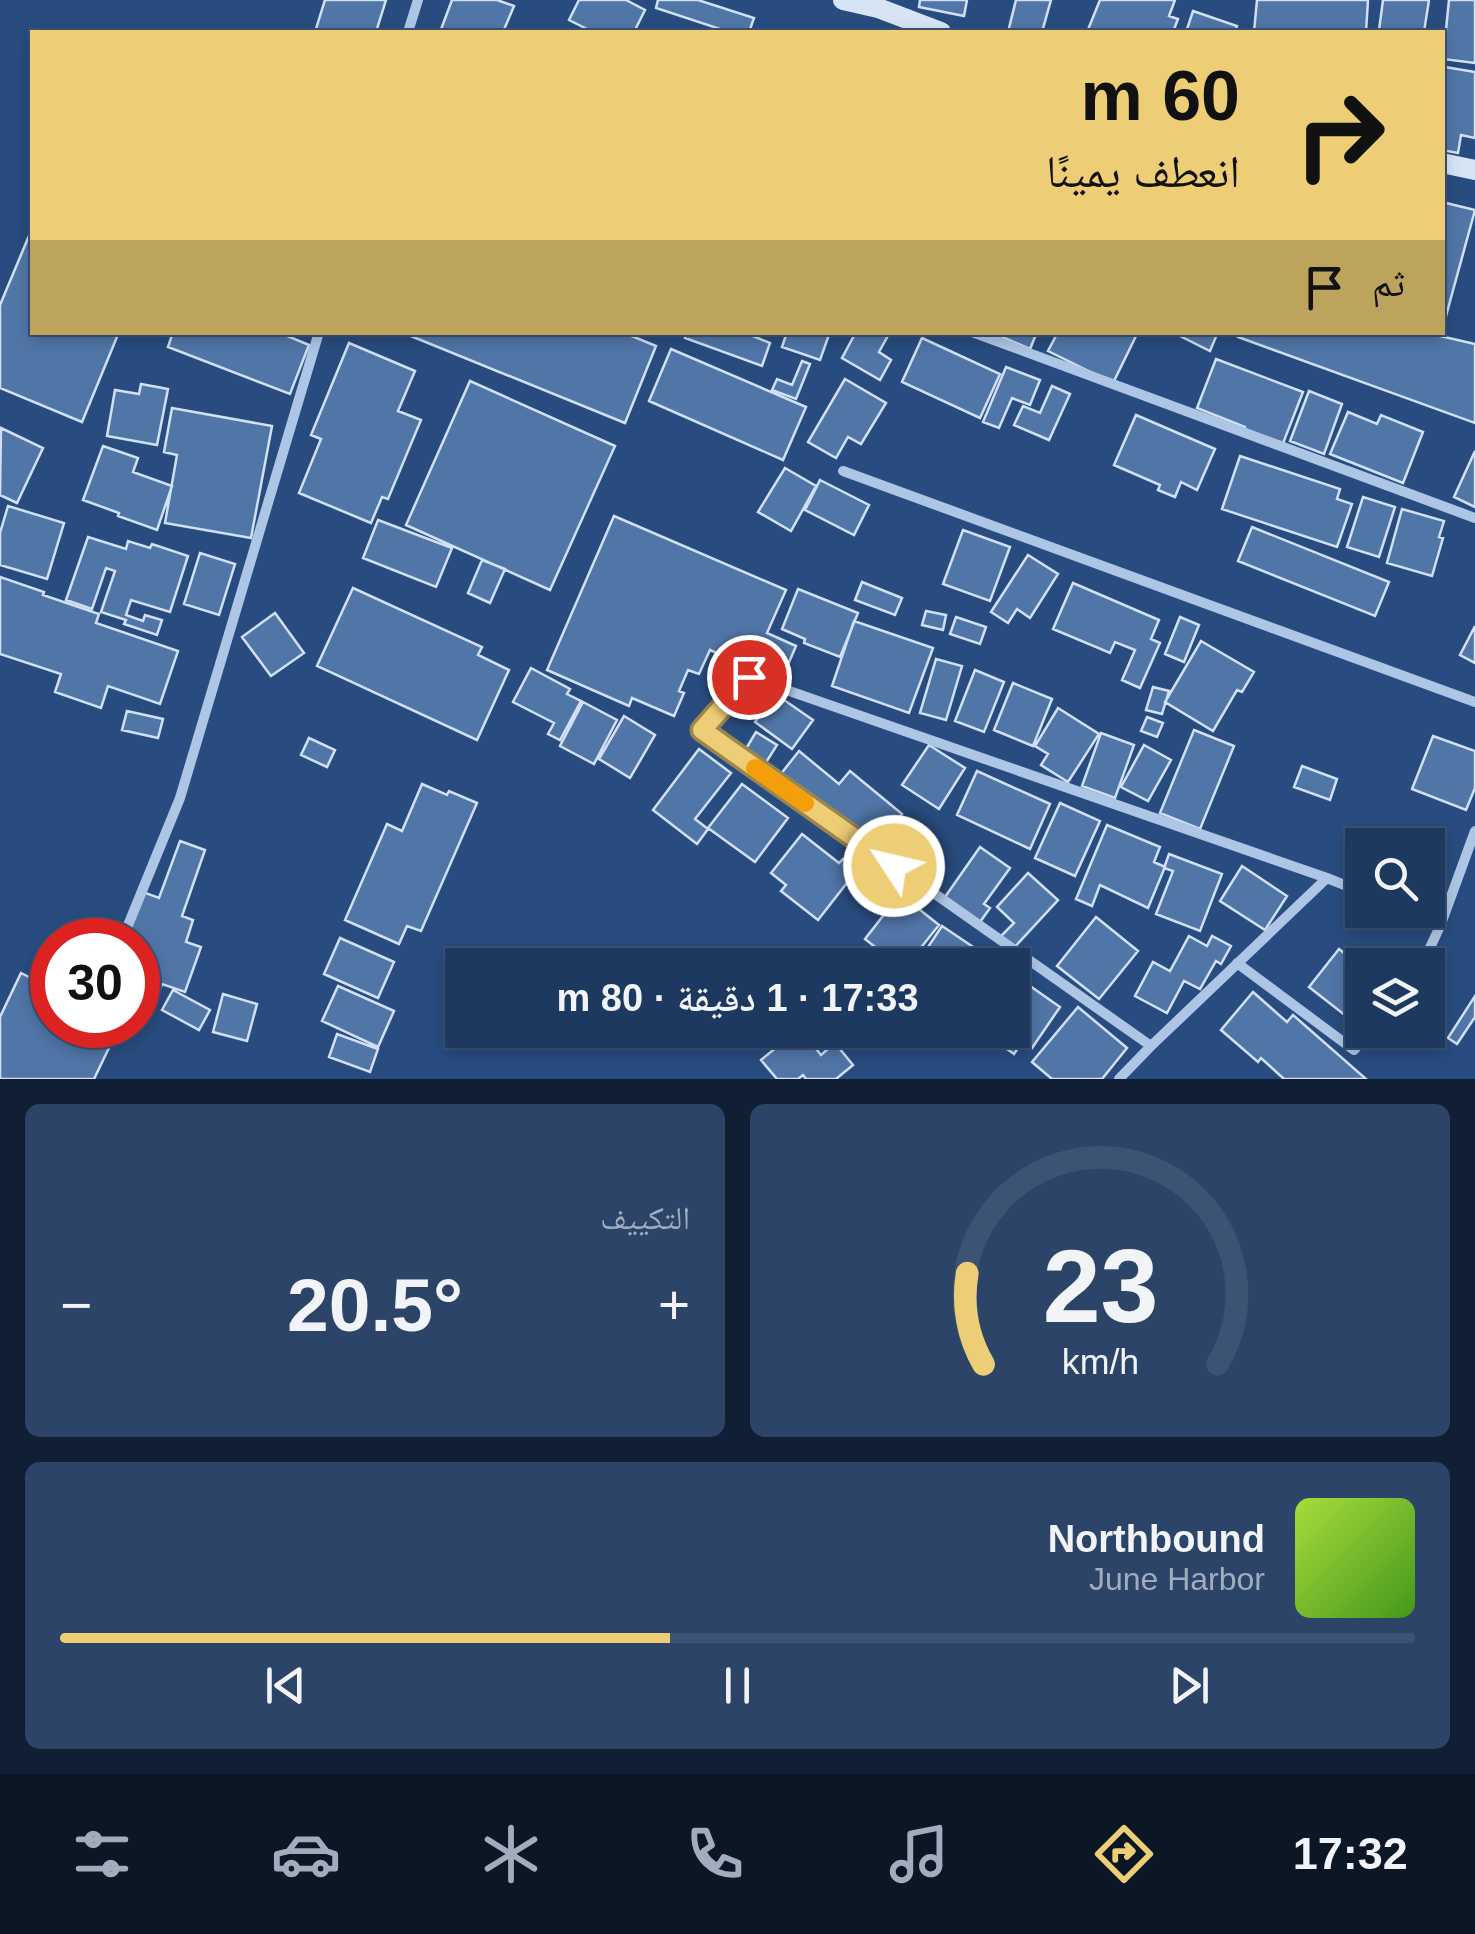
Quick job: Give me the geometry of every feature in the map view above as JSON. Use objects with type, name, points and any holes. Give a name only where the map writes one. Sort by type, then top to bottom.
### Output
[{"type":"main road","points":[[844,0],[936,30]]},
{"type":"main road","points":[[1445,165],[1475,170]]},
{"type":"street","points":[[409,30],[418,0]]},
{"type":"street","points":[[131,918],[180,798],[318,335]]},
{"type":"street","points":[[980,335],[1475,518]]},
{"type":"street","points":[[843,471],[1475,702]]},
{"type":"street","points":[[1151,1046],[702,730],[749,677],[1345,885]]},
{"type":"street","points":[[1445,913],[1475,831]]},
{"type":"street","points":[[1119,1079],[1327,878]]},
{"type":"street","points":[[1238,963],[1345,1043]]},
{"type":"building","points":[[325,0],[386,0],[377,30],[316,30]]},
{"type":"building","points":[[452,0],[497,0],[514,6],[504,30],[441,30]]},
{"type":"building","points":[[579,0],[626,0],[645,10],[635,30],[589,30],[569,20]]},
{"type":"building","points":[[658,0],[698,0],[754,18],[750,30],[723,30],[656,8]]},
{"type":"building","points":[[920,0],[967,0],[964,16],[919,7]]},
{"type":"building","points":[[1016,0],[1051,0],[1043,30],[1008,30]]},
{"type":"building","points":[[1100,0],[1175,0],[1169,16],[1178,19],[1174,30],[1088,30]]},
{"type":"building","points":[[1257,0],[1368,0],[1366,30],[1254,30]]},
{"type":"building","points":[[1383,0],[1429,0],[1424,30],[1379,30]]},
{"type":"building","points":[[1449,0],[1475,0],[1475,63],[1445,59]]},
{"type":"building","points":[[1193,11],[1237,26],[1236,30],[1187,30]]},
{"type":"building","points":[[1445,67],[1475,72],[1475,138],[1461,135],[1458,153],[1445,151]]},
{"type":"building","points":[[1445,203],[1475,210],[1445,316]]},
{"type":"building","points":[[30,233],[30,335],[118,335],[82,422],[0,388],[0,305]]},
{"type":"building","points":[[172,335],[285,335],[309,345],[290,394],[168,347]]},
{"type":"building","points":[[408,335],[629,335],[656,346],[625,423]]},
{"type":"building","points":[[750,335],[770,343],[762,366],[685,338]]},
{"type":"building","points":[[786,335],[829,335],[820,360],[782,347]]},
{"type":"building","points":[[854,335],[888,335],[879,352],[891,360],[880,380],[842,358]]},
{"type":"building","points":[[998,335],[1036,335],[1030,349]]},
{"type":"building","points":[[1056,335],[1137,335],[1113,383],[1048,351]]},
{"type":"building","points":[[1178,335],[1217,335],[1210,351]]},
{"type":"building","points":[[1436,335],[1475,344],[1475,423],[1238,337]]},
{"type":"building","points":[[922,338],[1000,374],[980,418],[902,382]]},
{"type":"building","points":[[349,343],[415,371],[398,411],[421,420],[388,499],[382,497],[371,523],[299,493],[321,439],[311,435]]},
{"type":"building","points":[[671,349],[806,407],[783,460],[649,401]]},
{"type":"building","points":[[1216,359],[1303,392],[1282,446],[1197,408]]},
{"type":"building","points":[[802,361],[810,364],[796,399],[772,390],[777,379],[792,385]]},
{"type":"building","points":[[1006,367],[1040,380],[1030,405],[1012,398],[999,428],[983,422]]},
{"type":"building","points":[[845,379],[886,403],[861,444],[848,437],[836,458],[808,442]]},
{"type":"building","points":[[470,381],[615,446],[550,590],[406,525]]},
{"type":"building","points":[[141,384],[168,389],[157,445],[107,436],[115,390],[139,394]]},
{"type":"building","points":[[1052,386],[1070,394],[1049,440],[1014,425],[1023,406],[1040,413]]},
{"type":"building","points":[[1309,391],[1342,404],[1324,454],[1290,441]]},
{"type":"building","points":[[172,408],[272,426],[251,538],[165,523],[177,455],[164,452]]},
{"type":"building","points":[[1348,412],[1377,424],[1381,415],[1423,432],[1403,483],[1330,454]]},
{"type":"building","points":[[1136,415],[1215,449],[1197,490],[1181,482],[1175,497],[1158,490],[1160,485],[1114,465]]},
{"type":"building","points":[[1,428],[43,448],[17,503],[0,495]]},
{"type":"building","points":[[103,446],[138,458],[133,472],[172,486],[157,530],[83,500]]},
{"type":"building","points":[[1475,451],[1475,507],[1454,497]]},
{"type":"building","points":[[1240,456],[1340,489],[1337,499],[1352,504],[1337,547],[1222,509]]},
{"type":"building","points":[[785,468],[816,486],[791,531],[758,512]]},
{"type":"building","points":[[820,480],[869,505],[854,535],[805,510]]},
{"type":"building","points":[[1363,497],[1395,507],[1379,557],[1347,547]]},
{"type":"building","points":[[8,506],[64,523],[47,579],[0,565],[0,533]]},
{"type":"building","points":[[1402,509],[1444,521],[1432,576],[1387,563]]},
{"type":"building","points":[[614,516],[786,590],[767,633],[796,646],[781,681],[710,650],[699,674],[688,670],[674,716],[632,698],[629,706],[547,670]]},
{"type":"building","points":[[378,520],[452,548],[436,587],[363,558]]},
{"type":"building","points":[[1252,527],[1389,582],[1375,616],[1238,561]]},
{"type":"building","points":[[963,530],[1010,547],[990,601],[943,584]]},
{"type":"building","points":[[88,537],[126,549],[128,541],[150,548],[152,544],[188,556],[170,612],[131,600],[126,615],[143,621],[145,615],[162,620],[157,635],[101,612],[115,571],[106,568],[92,609],[66,600]]},
{"type":"building","points":[[200,553],[235,564],[219,615],[184,604]]},
{"type":"building","points":[[1028,555],[1058,574],[1030,618],[1017,609],[1008,623],[991,612]]},
{"type":"building","points":[[482,560],[505,569],[490,603],[468,593]]},
{"type":"building","points":[[0,577],[99,614],[96,623],[178,651],[160,704],[108,686],[101,708],[55,692],[61,674],[0,654]]},
{"type":"building","points":[[862,582],[902,598],[895,615],[855,600]]},
{"type":"building","points":[[1073,583],[1159,620],[1151,639],[1160,643],[1140,688],[1122,680],[1135,650],[1115,642],[1110,653],[1053,629]]},
{"type":"building","points":[[353,588],[482,647],[478,655],[509,670],[477,740],[317,666]]},
{"type":"building","points":[[798,589],[858,613],[840,657],[804,643],[805,639],[782,629]]},
{"type":"building","points":[[926,611],[946,615],[943,630],[922,625]]},
{"type":"building","points":[[275,613],[304,653],[271,676],[242,637]]},
{"type":"building","points":[[956,617],[986,627],[980,644],[950,634]]},
{"type":"building","points":[[1180,617],[1199,625],[1184,662],[1165,654]]},
{"type":"building","points":[[854,621],[933,648],[909,713],[832,686]]},
{"type":"building","points":[[1475,626],[1475,663],[1460,655]]},
{"type":"building","points":[[1201,641],[1254,672],[1242,692],[1237,690],[1213,731],[1165,702]]},
{"type":"building","points":[[936,659],[962,666],[946,720],[920,713]]},
{"type":"building","points":[[531,668],[570,689],[567,694],[581,701],[560,740],[548,734],[554,723],[513,702]]},
{"type":"building","points":[[975,670],[1004,682],[984,732],[955,721]]},
{"type":"building","points":[[1013,683],[1052,699],[1033,746],[994,730]]},
{"type":"building","points":[[761,684],[813,720],[792,749],[755,722],[759,717],[745,707]]},
{"type":"building","points":[[1153,687],[1169,691],[1162,714],[1146,710]]},
{"type":"building","points":[[583,702],[617,720],[594,764],[560,746]]},
{"type":"building","points":[[1058,708],[1099,734],[1068,782],[1041,765],[1048,754],[1035,746]]},
{"type":"building","points":[[127,711],[163,719],[158,738],[122,730]]},
{"type":"building","points":[[624,716],[655,735],[630,778],[599,759]]},
{"type":"building","points":[[1147,717],[1163,723],[1157,737],[1141,731]]},
{"type":"building","points":[[1194,730],[1234,746],[1200,829],[1160,813]]},
{"type":"building","points":[[756,732],[777,745],[765,764],[744,752]]},
{"type":"building","points":[[1101,733],[1134,745],[1115,798],[1082,786]]},
{"type":"building","points":[[1433,736],[1475,751],[1475,788],[1466,810],[1412,789]]},
{"type":"building","points":[[309,738],[335,750],[327,767],[301,755]]},
{"type":"building","points":[[929,745],[965,768],[939,809],[902,785]]},
{"type":"building","points":[[1144,745],[1171,760],[1148,801],[1121,787]]},
{"type":"building","points":[[699,749],[731,773],[695,819],[708,829],[697,844],[653,810]]},
{"type":"building","points":[[799,751],[839,784],[850,771],[902,814],[886,835],[892,840],[879,856],[780,775]]},
{"type":"building","points":[[1302,766],[1337,779],[1330,800],[1294,787]]},
{"type":"building","points":[[977,771],[1050,804],[1030,849],[957,815]]},
{"type":"building","points":[[422,784],[477,803],[421,931],[407,926],[399,944],[345,920],[387,824],[402,831]]},
{"type":"building","points":[[742,784],[788,818],[755,862],[708,828]]},
{"type":"building","points":[[1060,803],[1100,821],[1075,876],[1035,858]]},
{"type":"building","points":[[1107,825],[1160,847],[1154,862],[1165,867],[1148,908],[1100,885],[1092,906],[1076,899]]},
{"type":"building","points":[[802,834],[839,863],[843,859],[857,870],[818,920],[781,891],[786,885],[771,873]]},
{"type":"building","points":[[180,841],[205,850],[182,916],[193,920],[186,942],[201,947],[185,992],[162,984],[160,990],[160,918],[134,918],[143,892],[159,898]]},
{"type":"building","points":[[980,847],[1010,868],[984,904],[990,908],[980,922],[945,897]]},
{"type":"building","points":[[1169,854],[1222,874],[1200,931],[1156,914],[1173,871],[1164,868]]},
{"type":"building","points":[[1242,866],[1287,896],[1265,930],[1220,901]]},
{"type":"building","points":[[1028,873],[1058,900],[1014,948],[999,938],[1014,923],[997,907]]},
{"type":"building","points":[[900,894],[939,925],[921,948],[876,948],[865,939]]},
{"type":"building","points":[[1096,917],[1138,951],[1099,999],[1057,966]]},
{"type":"building","points":[[942,926],[975,948],[927,948]]},
{"type":"building","points":[[1189,936],[1207,946],[1212,936],[1231,946],[1221,964],[1216,961],[1200,989],[1184,981],[1167,1013],[1135,996],[1153,962],[1170,971]]},
{"type":"building","points":[[340,938],[394,962],[378,998],[324,974]]},
{"type":"building","points":[[1339,949],[1345,954],[1345,1015],[1309,987]]},
{"type":"building","points":[[21,973],[30,978],[30,1048],[109,1048],[94,1079],[0,1079],[0,1017]]},
{"type":"building","points":[[338,986],[394,1011],[378,1047],[322,1021]]},
{"type":"building","points":[[1030,986],[1060,1007],[1030,1047]]},
{"type":"building","points":[[173,990],[210,1010],[199,1030],[162,1010]]},
{"type":"building","points":[[1253,992],[1287,1022],[1293,1015],[1366,1079],[1284,1079],[1261,1058],[1258,1062],[1221,1030]]},
{"type":"building","points":[[223,994],[257,1004],[247,1041],[213,1032]]},
{"type":"building","points":[[1475,996],[1475,1017],[1457,1044],[1448,1038]]},
{"type":"building","points":[[1078,1007],[1127,1048],[1102,1079],[1052,1079],[1032,1062]]},
{"type":"building","points":[[337,1034],[378,1049],[370,1072],[329,1057]]},
{"type":"building","points":[[776,1048],[815,1048],[821,1055],[829,1048],[839,1048],[853,1065],[836,1079],[806,1079],[803,1075],[798,1079],[777,1079],[761,1060]]},
{"type":"slow traffic","points":[[755,768],[805,803]]},
{"type":"route","points":[[749,677],[702,730],[894,866]]}]
